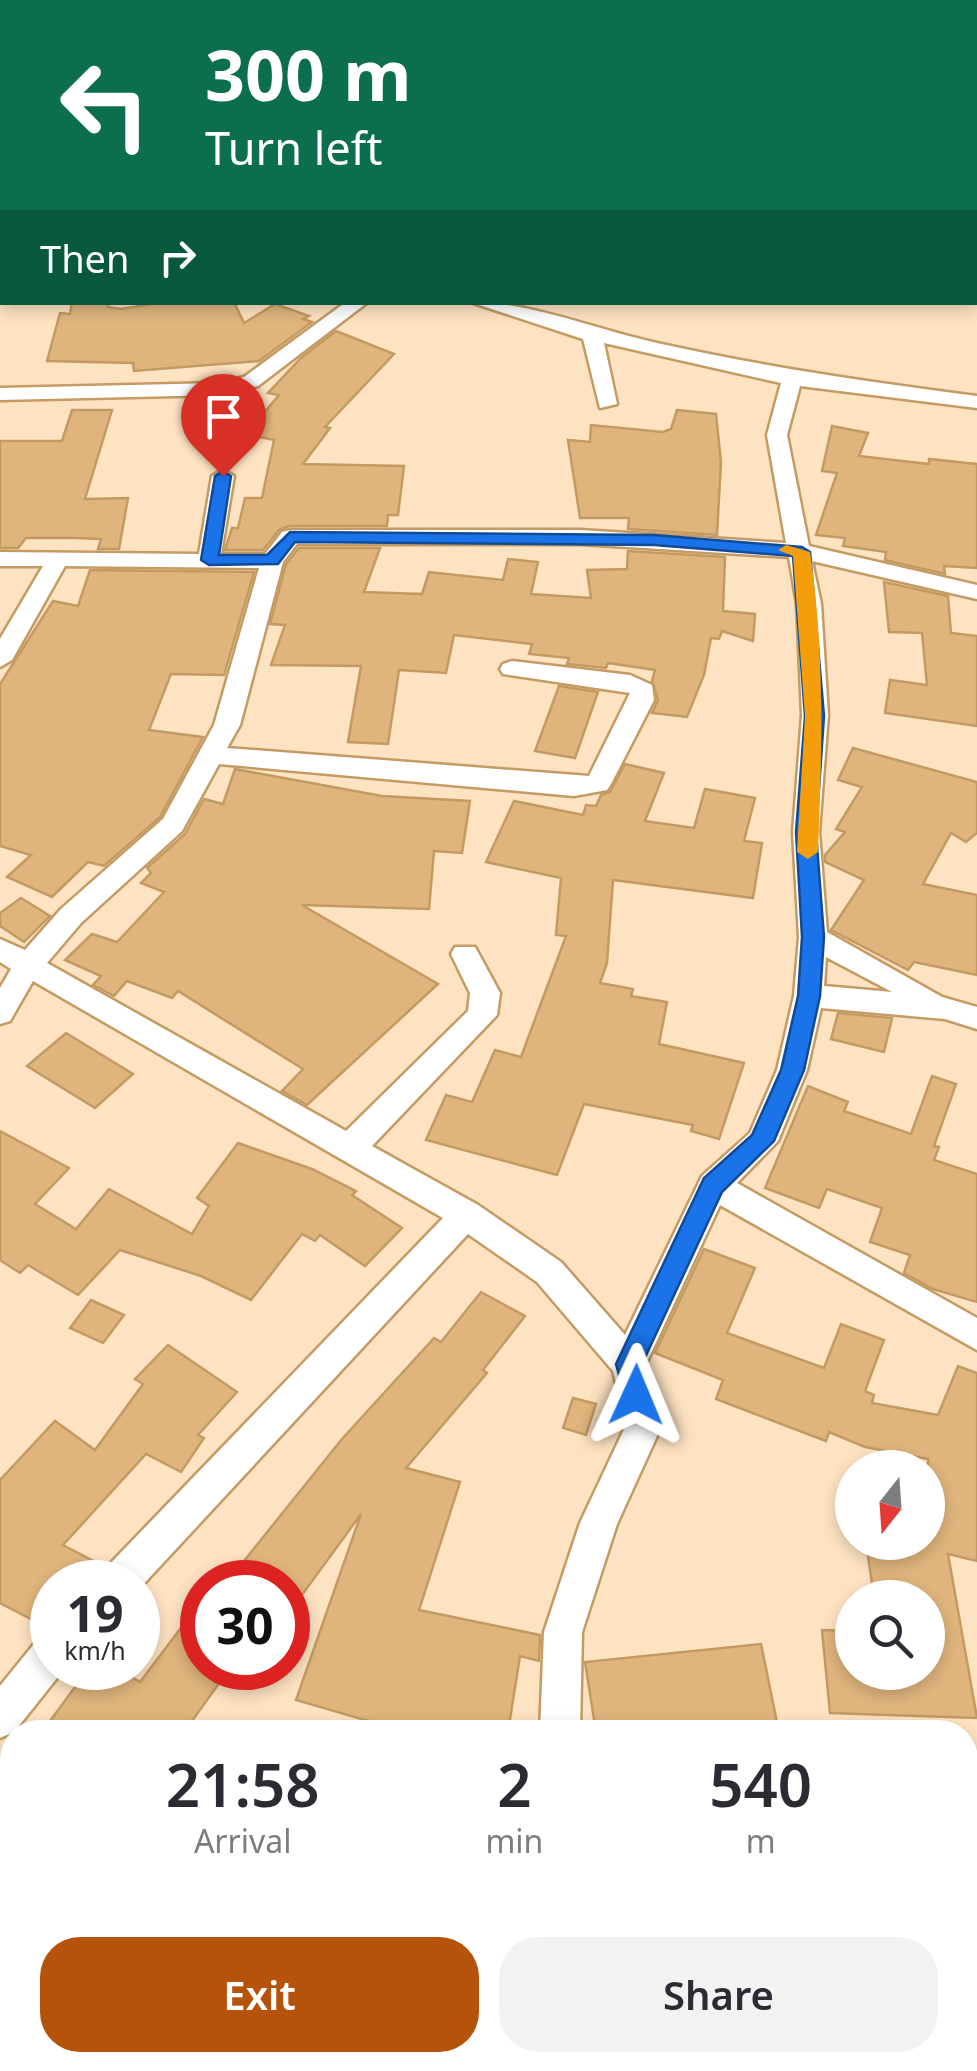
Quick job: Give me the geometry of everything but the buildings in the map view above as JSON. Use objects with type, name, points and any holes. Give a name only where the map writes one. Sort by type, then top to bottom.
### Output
[{"type":"street","points":[[0,394],[220,389],[250,382],[355,305]]},
{"type":"street","points":[[488,305],[592,336],[792,379],[977,402]]},
{"type":"street","points":[[592,336],[608,404]]},
{"type":"street","points":[[629,1364],[713,1185],[762,1141],[792,1070],[809,996],[813,937],[806,832],[814,716],[802,552],[777,435],[792,379]]},
{"type":"street","points":[[209,560],[223,476]]},
{"type":"street","points":[[0,1012],[14,958],[71,916],[173,825],[227,725],[272,560],[290,537],[654,540],[802,552],[977,592]]},
{"type":"street","points":[[0,559],[272,560]]},
{"type":"street","points":[[0,660],[57,561]]},
{"type":"street","points":[[212,755],[574,787],[598,784],[642,700],[643,690],[630,683],[512,669]]},
{"type":"street","points":[[813,937],[945,1008],[977,1018]]},
{"type":"street","points":[[350,1148],[482,1015],[485,993],[465,954]]},
{"type":"street","points":[[14,958],[466,1215],[549,1272],[629,1364],[644,1426],[599,1524],[564,1632],[560,1720]]},
{"type":"street","points":[[809,996],[945,1008]]},
{"type":"street","points":[[713,1185],[977,1335]]},
{"type":"street","points":[[140,1560],[466,1215]]},
{"type":"street","points":[[0,1718],[30,1680]]},
{"type":"slow traffic","points":[[786,550],[802,552],[809,604],[814,716],[808,852]]},
{"type":"route","points":[[223,476],[209,560],[272,560],[290,537],[654,540],[802,552],[809,604],[814,716],[806,832],[813,937],[809,996],[792,1070],[762,1141],[713,1185],[629,1364],[636,1395]]}]
